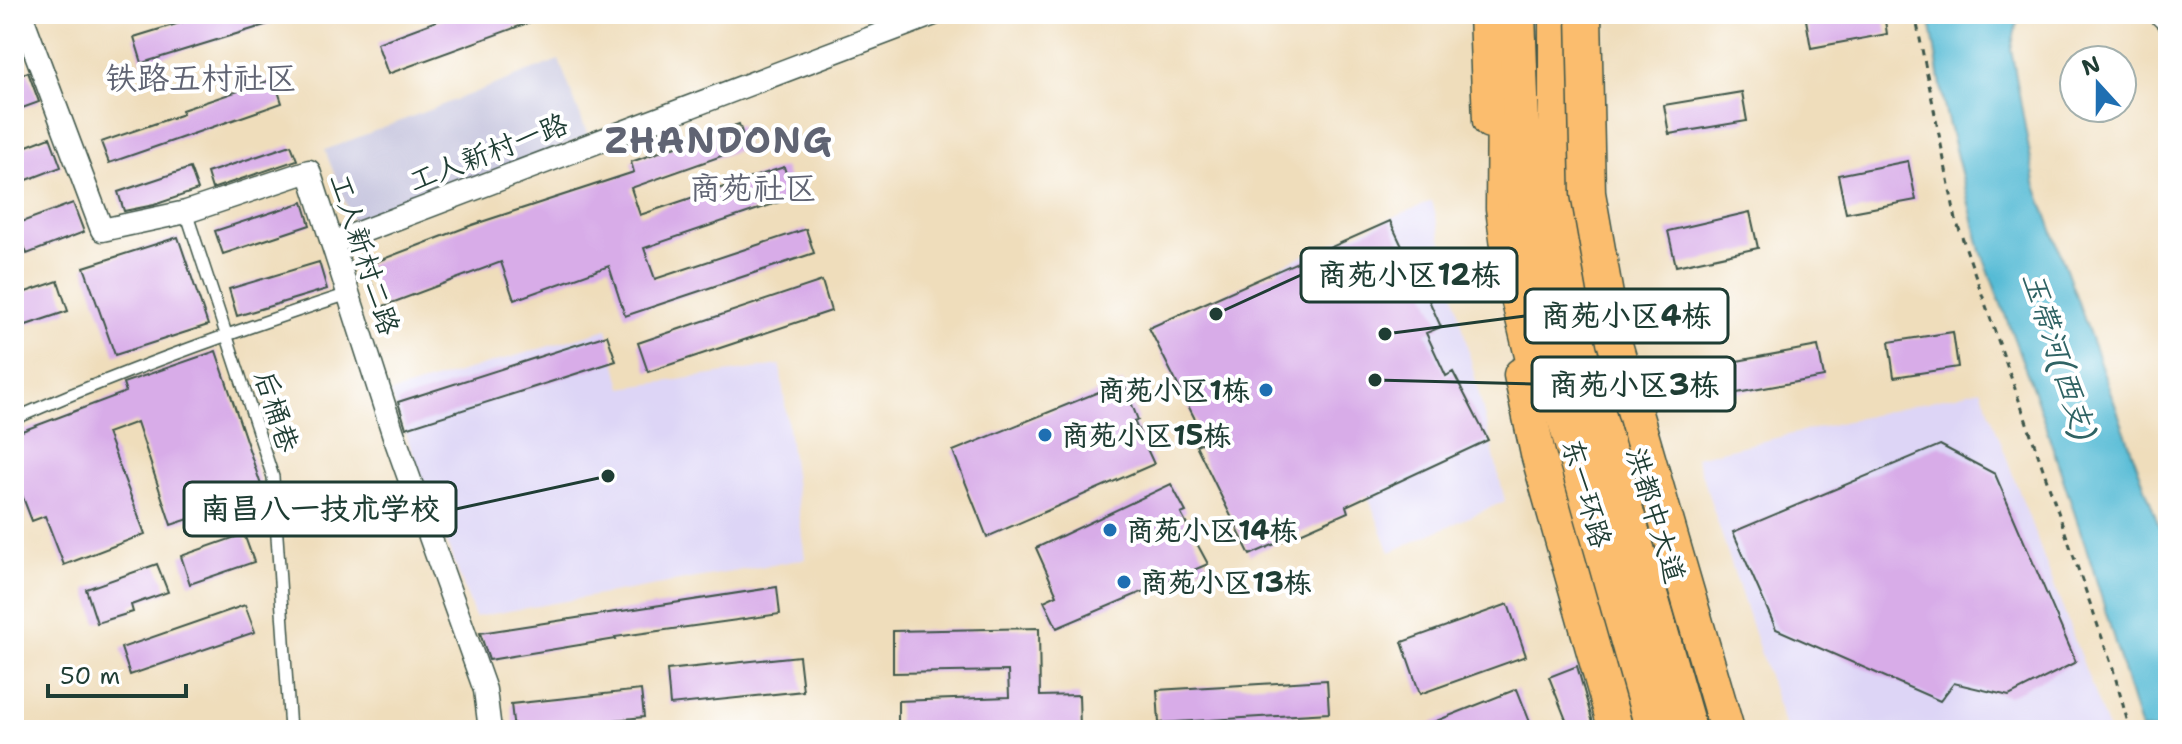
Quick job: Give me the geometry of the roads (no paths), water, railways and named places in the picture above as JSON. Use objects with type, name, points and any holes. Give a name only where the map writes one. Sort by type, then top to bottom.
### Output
[{"type":"highway","name":"东一环路","points":[[1517,14],[1523,178],[1535,291],[1559,395],[1654,730]]},
{"type":"highway","name":"东一环路","points":[[1557,14],[1557,170],[1567,282],[1589,384],[1688,730]]},
{"type":"main road","points":[[1486,14],[1499,272],[1538,454],[1616,730]]},
{"type":"main road","points":[[1504,14],[1503,208],[1511,269],[1540,391],[1638,730]]},
{"type":"main road","points":[[1584,14],[1588,193],[1614,341],[1727,730]]},
{"type":"main road","name":"洪都中大道","points":[[1591,14],[1576,148],[1588,256],[1608,359],[1692,635],[1717,730]]},
{"type":"street","name":"工人新村二路","points":[[21,14],[102,230],[186,212],[309,171],[393,433],[485,690],[490,730]]},
{"type":"street","name":"工人新村一路","points":[[332,243],[934,14]]},
{"type":"lane","points":[[2152,14],[2168,29]]},
{"type":"lane","name":"后桶巷","points":[[186,212],[273,477],[290,730]]},
{"type":"lane","points":[[14,419],[102,381],[226,334],[348,294]]},
{"type":"water","name":"玉带河(西支)","points":[[1929,14],[2019,14],[2011,49],[2035,183],[2164,540],[2168,564],[2168,730],[2141,730],[2092,566],[2037,400],[1981,251],[1945,110]]},
{"type":"place","name":"商苑小区12栋","points":[[1216,314]]},
{"type":"place","name":"商苑小区4栋","points":[[1385,334]]},
{"type":"place","name":"商苑小区3栋","points":[[1375,380]]},
{"type":"place","name":"商苑小区1栋","points":[[1266,390]]},
{"type":"place","name":"商苑小区15栋","points":[[1045,435]]},
{"type":"place","name":"南昌八一技术学校","points":[[608,476]]},
{"type":"place","name":"商苑小区14栋","points":[[1110,530]]},
{"type":"place","name":"商苑小区13栋","points":[[1124,582]]},
{"type":"district","name":"铁路五村社区","points":[[201,78]]},
{"type":"district","name":"ZHANDONG","points":[[719,140]]},
{"type":"district","name":"商苑社区","points":[[753,188]]}]
